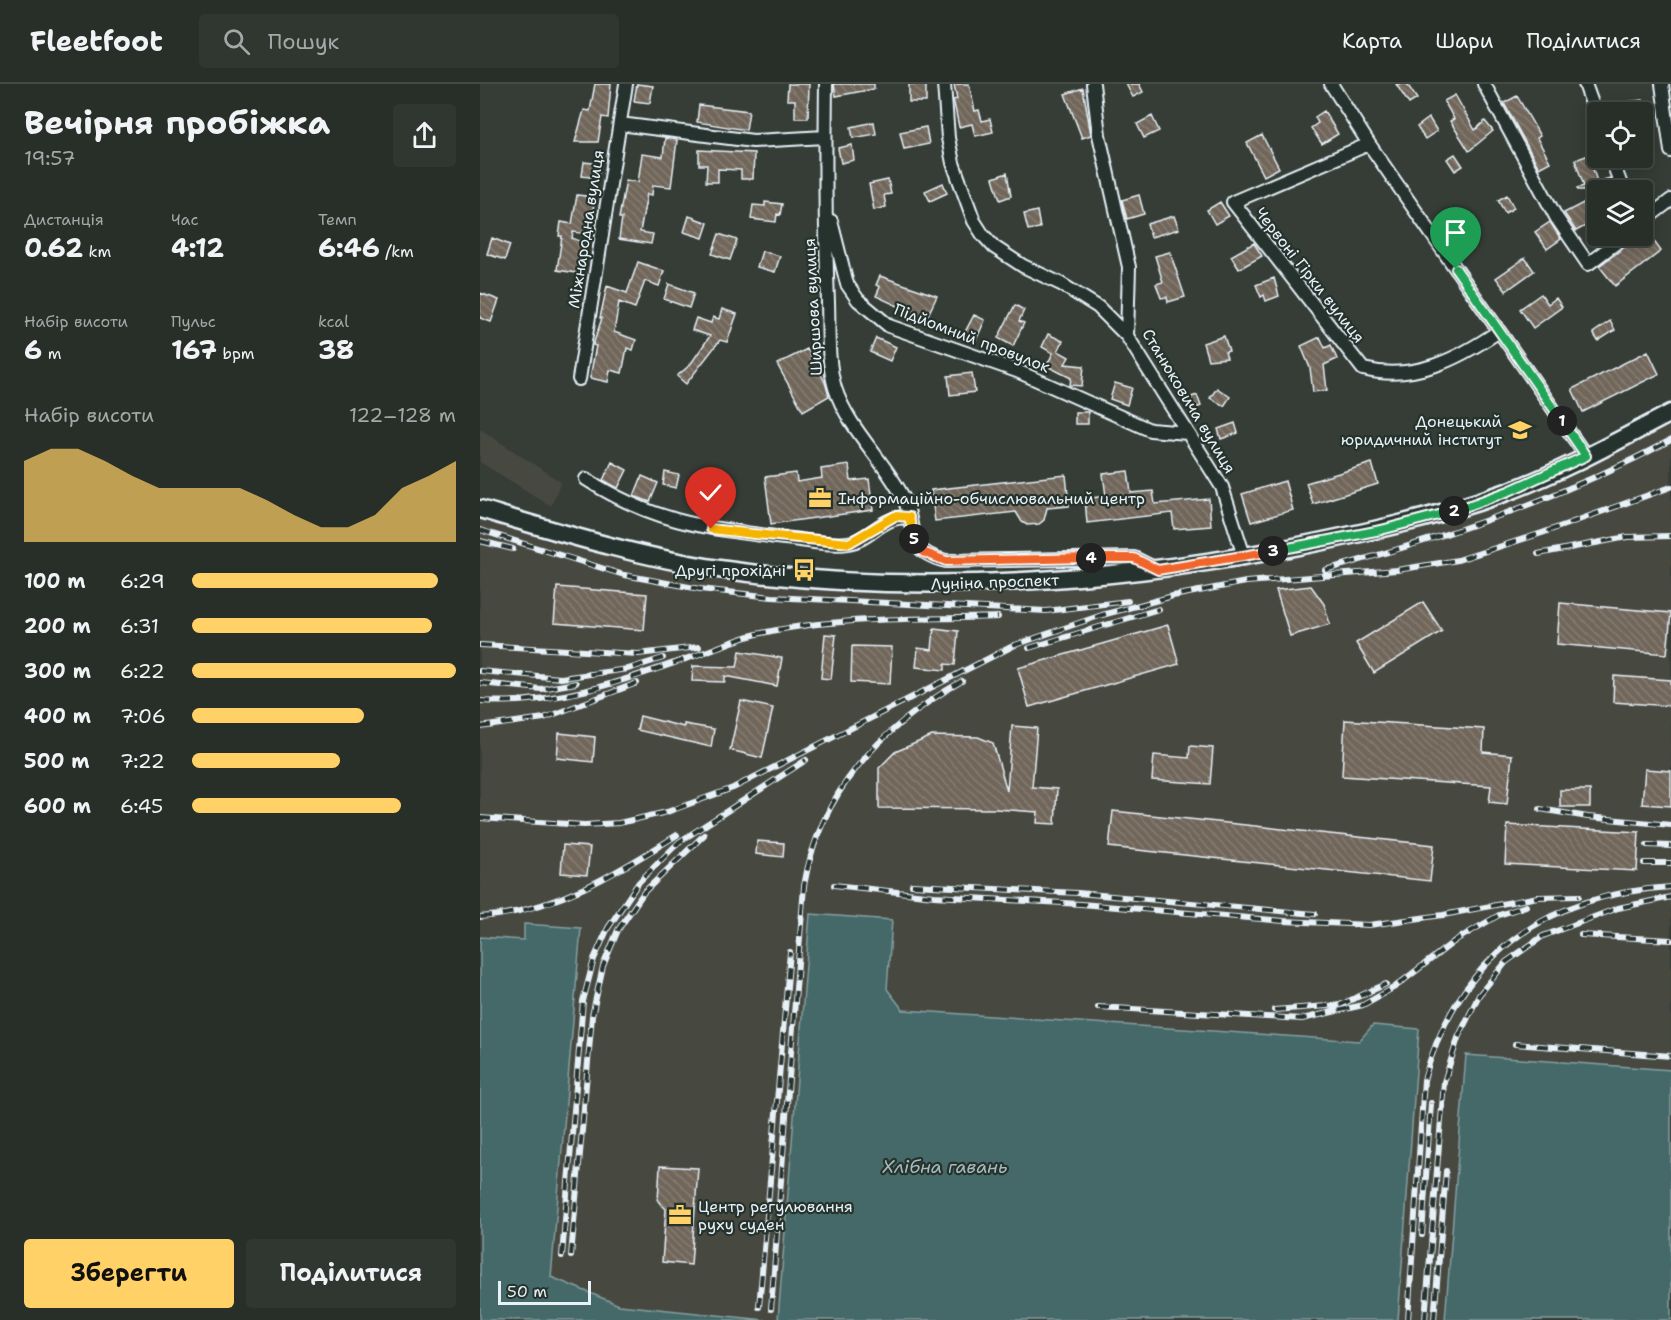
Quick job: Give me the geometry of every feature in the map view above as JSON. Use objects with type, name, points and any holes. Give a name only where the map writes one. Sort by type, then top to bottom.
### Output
[{"type":"street","name":"Міжнародна вулиця","points":[[579,379],[626,84]]},
{"type":"street","name":"Ширшова вулиця","points":[[826,84],[824,190],[831,369],[835,388],[843,406],[904,498],[910,530],[917,545],[934,558],[946,561],[1134,558],[1158,570]]},
{"type":"street","points":[[944,84],[948,138],[953,163],[974,220],[983,235],[994,247],[1023,266],[1061,284],[1098,307],[1127,336]]},
{"type":"street","name":"Станюковича вулиця","points":[[1092,84],[1099,135],[1129,267],[1127,336],[1222,487],[1244,556]]},
{"type":"street","points":[[1331,84],[1369,144],[1586,456]]},
{"type":"street","points":[[1484,84],[1556,217],[1588,264],[1612,246]]},
{"type":"street","points":[[1585,84],[1592,102]]},
{"type":"street","points":[[1662,84],[1671,151]]},
{"type":"street","points":[[620,124],[753,141],[825,137]]},
{"type":"street","name":"Червоні Гірки вулиця","points":[[1369,144],[1233,202],[1363,369],[1380,373],[1422,370],[1442,364],[1499,331]]},
{"type":"street","name":"Підйомний провулок","points":[[824,190],[847,284],[858,300],[890,326],[1017,371],[1150,430],[1188,433]]},
{"type":"street","points":[[1653,214],[1671,201]]},
{"type":"street","name":"Луніна проспект","points":[[480,509],[634,551],[716,568],[811,580],[910,585],[1064,580],[1158,570],[1244,556],[1381,530],[1449,512],[1509,491],[1586,456],[1671,413]]},
{"type":"street","points":[[586,479],[616,499],[663,518],[711,529],[816,542],[849,543],[895,516],[909,517]]},
{"type":"shaded area","points":[[1671,423],[1671,1070],[1466,1055],[1445,1320],[1398,1320],[1419,1029],[1373,1025],[1359,1041],[903,1010],[887,989],[892,920],[810,914],[778,1320],[619,1305],[551,1277],[581,928],[525,924],[524,940],[480,937],[480,517],[550,542],[553,537],[715,576],[810,588],[910,593],[1065,587],[1159,578],[1245,564],[1383,538],[1451,520],[1512,498],[1572,472]]},
{"type":"shaded area","points":[[480,429],[561,482],[551,506],[480,462]]},
{"type":"water","name":"Хлібна гавань","points":[[810,914],[892,920],[887,989],[903,1010],[1359,1041],[1373,1025],[1419,1029],[1398,1320],[778,1320]]},
{"type":"water","points":[[524,924],[581,928],[551,1277],[619,1305],[766,1320],[480,1320],[480,937],[524,940]]},
{"type":"water","points":[[1466,1055],[1671,1070],[1671,1320],[1445,1320]]},
{"type":"building","points":[[595,84],[611,84],[608,118],[602,117],[598,142],[575,142],[584,110],[590,111]]},
{"type":"building","points":[[637,84],[653,86],[650,103],[634,101]]},
{"type":"building","points":[[788,84],[809,84],[808,118],[795,118],[795,100],[787,100]]},
{"type":"building","points":[[834,84],[874,84],[874,89],[836,96]]},
{"type":"building","points":[[909,84],[926,85],[926,102],[909,102]]},
{"type":"building","points":[[954,84],[969,84],[975,111],[979,110],[982,121],[990,119],[993,132],[975,136],[972,124],[959,127],[953,100],[957,99]]},
{"type":"building","points":[[1126,84],[1139,84],[1143,92],[1133,97]]},
{"type":"building","points":[[1396,84],[1407,84],[1417,99],[1409,104]]},
{"type":"building","points":[[1083,88],[1091,135],[1082,138],[1065,94]]},
{"type":"building","points":[[1455,95],[1475,130],[1485,121],[1493,131],[1469,151],[1450,121],[1454,119],[1444,101]]},
{"type":"building","points":[[1517,96],[1540,136],[1537,138],[1550,162],[1539,168],[1504,103]]},
{"type":"building","points":[[699,105],[749,111],[746,130],[697,122]]},
{"type":"building","points":[[1324,111],[1338,134],[1322,144],[1311,128],[1318,123],[1315,117]]},
{"type":"building","points":[[1152,116],[1159,131],[1144,138],[1137,124]]},
{"type":"building","points":[[1429,118],[1437,131],[1425,139],[1417,127]]},
{"type":"building","points":[[874,122],[876,134],[853,138],[851,127]]},
{"type":"building","points":[[926,127],[929,144],[904,149],[900,132]]},
{"type":"building","points":[[1262,135],[1279,168],[1264,176],[1247,143]]},
{"type":"building","points":[[665,138],[677,140],[671,187],[653,185],[652,195],[647,194],[640,232],[653,234],[651,244],[619,239],[622,218],[619,218],[626,180],[638,182],[642,154],[663,157]]},
{"type":"building","points":[[852,145],[854,160],[841,163],[838,148]]},
{"type":"building","points":[[699,150],[754,153],[753,179],[741,179],[741,170],[718,169],[718,182],[706,182],[707,165],[699,165]]},
{"type":"building","points":[[1455,154],[1463,166],[1455,171],[1447,159]]},
{"type":"building","points":[[1587,156],[1587,168],[1593,168],[1596,180],[1587,180],[1587,194],[1586,190],[1577,188],[1584,186],[1575,160]]},
{"type":"building","points":[[584,162],[600,164],[598,178],[582,176]]},
{"type":"building","points":[[1007,173],[1011,196],[1000,200],[993,178]]},
{"type":"building","points":[[888,180],[891,194],[884,195],[886,207],[874,210],[869,184]]},
{"type":"building","points":[[943,183],[947,193],[930,201],[925,191]]},
{"type":"building","points":[[577,195],[595,197],[589,234],[573,232],[572,238],[587,244],[583,274],[557,270],[562,236],[559,236],[561,222],[572,224]]},
{"type":"building","points":[[1139,195],[1144,214],[1127,219],[1122,200]]},
{"type":"building","points":[[1507,195],[1514,208],[1505,213],[1498,200]]},
{"type":"building","points":[[1587,201],[1587,225],[1576,231],[1564,213]]},
{"type":"building","points":[[765,202],[782,204],[776,222],[751,219],[753,205],[765,206]]},
{"type":"building","points":[[1220,202],[1229,216],[1215,224],[1207,210]]},
{"type":"building","points":[[1037,211],[1040,228],[1028,230],[1024,214]]},
{"type":"building","points":[[689,216],[708,223],[703,238],[684,232]]},
{"type":"building","points":[[1174,216],[1179,229],[1151,237],[1147,224]]},
{"type":"building","points":[[1550,222],[1561,239],[1547,249],[1535,232]]},
{"type":"building","points":[[719,234],[737,240],[730,260],[712,254]]},
{"type":"building","points":[[492,238],[510,245],[505,260],[487,254]]},
{"type":"building","points":[[1653,240],[1661,251],[1615,286],[1599,266],[1626,246],[1653,246]]},
{"type":"building","points":[[1254,243],[1262,256],[1239,269],[1231,256]]},
{"type":"building","points":[[762,251],[780,256],[775,272],[757,267]]},
{"type":"building","points":[[1170,252],[1185,297],[1168,302],[1167,297],[1161,298],[1156,284],[1163,282],[1155,256]]},
{"type":"building","points":[[1525,258],[1534,271],[1506,291],[1496,278]]},
{"type":"building","points":[[638,262],[664,271],[659,286],[645,281],[635,308],[619,302],[614,332],[636,340],[633,350],[627,348],[622,373],[610,370],[608,382],[590,378],[596,346],[593,345],[602,318],[600,318],[607,286],[627,293]]},
{"type":"building","points":[[880,276],[937,296],[926,319],[876,296],[880,287],[876,285]]},
{"type":"building","points":[[1274,278],[1279,296],[1266,301],[1264,295],[1261,297],[1256,285]]},
{"type":"building","points":[[669,284],[694,293],[689,308],[664,299]]},
{"type":"building","points":[[480,293],[499,300],[491,322],[480,318]]},
{"type":"building","points":[[1541,294],[1548,304],[1556,298],[1562,307],[1533,328],[1520,309]]},
{"type":"building","points":[[1015,305],[1024,310],[1019,321],[1024,323],[1013,346],[998,338]]},
{"type":"building","points":[[722,309],[737,314],[727,342],[720,340],[686,384],[677,376],[690,365],[710,336],[692,330],[696,318],[711,323],[713,317],[719,319]]},
{"type":"building","points":[[974,315],[985,320],[976,340],[964,334]]},
{"type":"building","points":[[1610,321],[1615,330],[1598,341],[1593,333]]},
{"type":"building","points":[[1048,334],[1063,341],[1058,351],[1069,357],[1065,364],[1084,366],[1082,386],[1070,385],[1071,378],[1041,363],[1048,363],[1053,353],[1042,347]]},
{"type":"building","points":[[1224,336],[1229,351],[1225,352],[1227,358],[1208,360],[1203,343]]},
{"type":"building","points":[[1320,337],[1325,348],[1331,345],[1337,359],[1324,365],[1327,390],[1313,392],[1310,368],[1301,346]]},
{"type":"building","points":[[876,338],[896,347],[890,361],[870,352]]},
{"type":"building","points":[[807,349],[825,382],[829,396],[803,411],[777,364]]},
{"type":"building","points":[[1648,351],[1659,374],[1583,412],[1572,389]]},
{"type":"building","points":[[972,373],[975,392],[950,395],[948,376]]},
{"type":"building","points":[[1115,383],[1132,388],[1127,405],[1110,399]]},
{"type":"building","points":[[1217,388],[1230,397],[1224,406],[1210,398]]},
{"type":"building","points":[[1197,395],[1201,406],[1191,410],[1186,399]]},
{"type":"building","points":[[1075,412],[1088,412],[1088,424],[1075,424]]},
{"type":"building","points":[[1235,423],[1238,433],[1221,439],[1218,429]]},
{"type":"building","points":[[612,462],[627,470],[618,488],[603,480]]},
{"type":"building","points":[[1372,463],[1378,484],[1313,504],[1306,483]]},
{"type":"building","points":[[849,465],[851,481],[869,479],[873,510],[771,524],[765,477],[796,473],[797,482],[822,478],[821,469]]},
{"type":"building","points":[[1128,471],[1131,493],[1153,491],[1155,504],[1209,499],[1211,526],[1174,529],[1172,513],[1087,523],[1085,499],[1106,496],[1103,474]]},
{"type":"building","points":[[665,472],[679,475],[676,488],[663,485]]},
{"type":"building","points":[[1066,475],[1069,506],[1047,508],[1044,520],[1039,524],[1027,525],[1022,522],[1016,512],[935,521],[931,490]]},
{"type":"building","points":[[642,476],[658,483],[650,502],[634,496]]},
{"type":"building","points":[[1285,481],[1293,510],[1251,522],[1242,494]]},
{"type":"building","points":[[1311,586],[1324,604],[1330,624],[1290,636],[1276,590]]},
{"type":"building","points":[[557,587],[647,594],[644,630],[554,623]]},
{"type":"building","points":[[1423,602],[1442,631],[1374,673],[1356,643]]},
{"type":"building","points":[[1560,603],[1671,613],[1667,654],[1557,644]]},
{"type":"building","points":[[1168,625],[1179,664],[1029,707],[1018,668]]},
{"type":"building","points":[[934,628],[958,631],[955,665],[945,664],[945,670],[916,667],[918,648],[932,650]]},
{"type":"building","points":[[825,634],[836,635],[831,679],[821,678]]},
{"type":"building","points":[[852,646],[892,647],[890,684],[851,682]]},
{"type":"building","points":[[740,651],[782,658],[777,686],[725,676],[725,682],[692,681],[693,666],[737,667]]},
{"type":"building","points":[[1614,676],[1671,680],[1671,706],[1613,702]]},
{"type":"building","points":[[741,701],[773,708],[762,758],[730,750]]},
{"type":"building","points":[[640,716],[684,727],[684,724],[714,729],[711,747],[637,730]]},
{"type":"building","points":[[1345,720],[1484,729],[1483,752],[1512,755],[1507,804],[1489,802],[1491,786],[1342,776]]},
{"type":"building","points":[[1012,726],[1037,728],[1032,787],[1057,789],[1055,824],[1037,823],[1038,812],[995,809],[879,808],[879,768],[895,752],[932,736],[978,737],[993,743],[1007,791]]},
{"type":"building","points":[[559,733],[595,737],[593,762],[557,758]]},
{"type":"building","points":[[1190,746],[1213,748],[1210,784],[1152,780],[1154,755],[1189,758]]},
{"type":"building","points":[[1645,769],[1671,771],[1671,806],[1642,804]]},
{"type":"building","points":[[1560,790],[1590,790],[1590,807],[1560,807]]},
{"type":"building","points":[[1113,811],[1434,845],[1430,881],[1109,847]]},
{"type":"building","points":[[1507,825],[1639,832],[1637,871],[1505,864]]},
{"type":"building","points":[[757,841],[784,843],[783,857],[756,854]]},
{"type":"building","points":[[563,845],[590,847],[587,875],[561,873]]},
{"type":"building","points":[[660,1166],[698,1168],[691,1265],[662,1262],[666,1209],[658,1201]]},
{"type":"railway","points":[[1325,570],[1502,515],[1587,481],[1671,440]]},
{"type":"railway","points":[[480,818],[584,825],[619,823],[667,812],[733,788],[1015,645],[1102,615],[1173,596],[1246,582],[1397,570],[1458,560],[1671,487]]},
{"type":"railway","points":[[480,530],[624,575],[700,589],[772,597],[1046,611],[1128,601]]},
{"type":"railway","points":[[1538,554],[1627,537],[1671,536]]},
{"type":"railway","points":[[480,541],[513,549]]},
{"type":"railway","points":[[1029,648],[1159,609]]},
{"type":"railway","points":[[480,701],[536,699],[591,689],[618,682],[750,636],[786,628],[877,620],[998,617]]},
{"type":"railway","points":[[480,645],[638,654],[699,647]]},
{"type":"railway","points":[[480,671],[561,678],[628,669],[663,658]]},
{"type":"railway","points":[[771,1309],[804,886],[812,852],[824,820],[839,792],[858,766],[880,741],[905,720],[932,699],[962,681]]},
{"type":"railway","points":[[480,683],[541,689],[576,683]]},
{"type":"railway","points":[[480,727],[544,718],[637,683]]},
{"type":"railway","points":[[562,1256],[583,1001],[594,959],[608,928],[639,882],[679,842],[806,760]]},
{"type":"railway","points":[[1540,809],[1588,817],[1671,825]]},
{"type":"railway","points":[[480,917],[507,914],[559,899],[608,876],[677,835]]},
{"type":"railway","points":[[571,1256],[592,1016],[603,966],[618,930],[644,892],[704,835]]},
{"type":"railway","points":[[1647,845],[1671,846]]},
{"type":"railway","points":[[1644,863],[1671,863]]},
{"type":"railway","points":[[834,885],[934,896],[1369,925],[1443,915],[1538,897],[1579,896]]},
{"type":"railway","points":[[912,885],[1078,893],[1315,914]]},
{"type":"railway","points":[[1408,1320],[1424,1080],[1439,1037],[1459,999],[1484,967],[1513,940],[1546,919],[1584,903],[1626,892],[1671,887]]},
{"type":"railway","points":[[1425,1320],[1444,1082],[1458,1038],[1479,995],[1506,962],[1543,936],[1618,908],[1671,897]]},
{"type":"railway","points":[[1098,1007],[1302,1019],[1363,1005],[1395,987],[1456,940],[1499,915],[1526,906]]},
{"type":"railway","points":[[1581,935],[1671,940]]},
{"type":"railway","points":[[759,1307],[790,952]]},
{"type":"railway","points":[[1274,1010],[1340,1005],[1386,984]]},
{"type":"railway","points":[[1515,1044],[1671,1056]]},
{"type":"railway","points":[[1422,1235],[1431,1103]]},
{"type":"railway","points":[[1434,1320],[1446,1171]]},
{"type":"place","name":"Донецький юридичний інститут","points":[[1520,430]]},
{"type":"place","name":"Інформаційно-обчислювальний центр","points":[[820,498]]},
{"type":"place","name":"Другі прохідні","points":[[804,570]]},
{"type":"place","name":"Центр регулювання руху суден","points":[[680,1215]]},
{"type":"route","points":[[711,529],[816,542],[849,543],[895,516],[909,517],[910,530],[917,545],[923,552],[946,561],[1134,558],[1158,570],[1244,556],[1410,523],[1509,491],[1586,456],[1456,269]]}]
